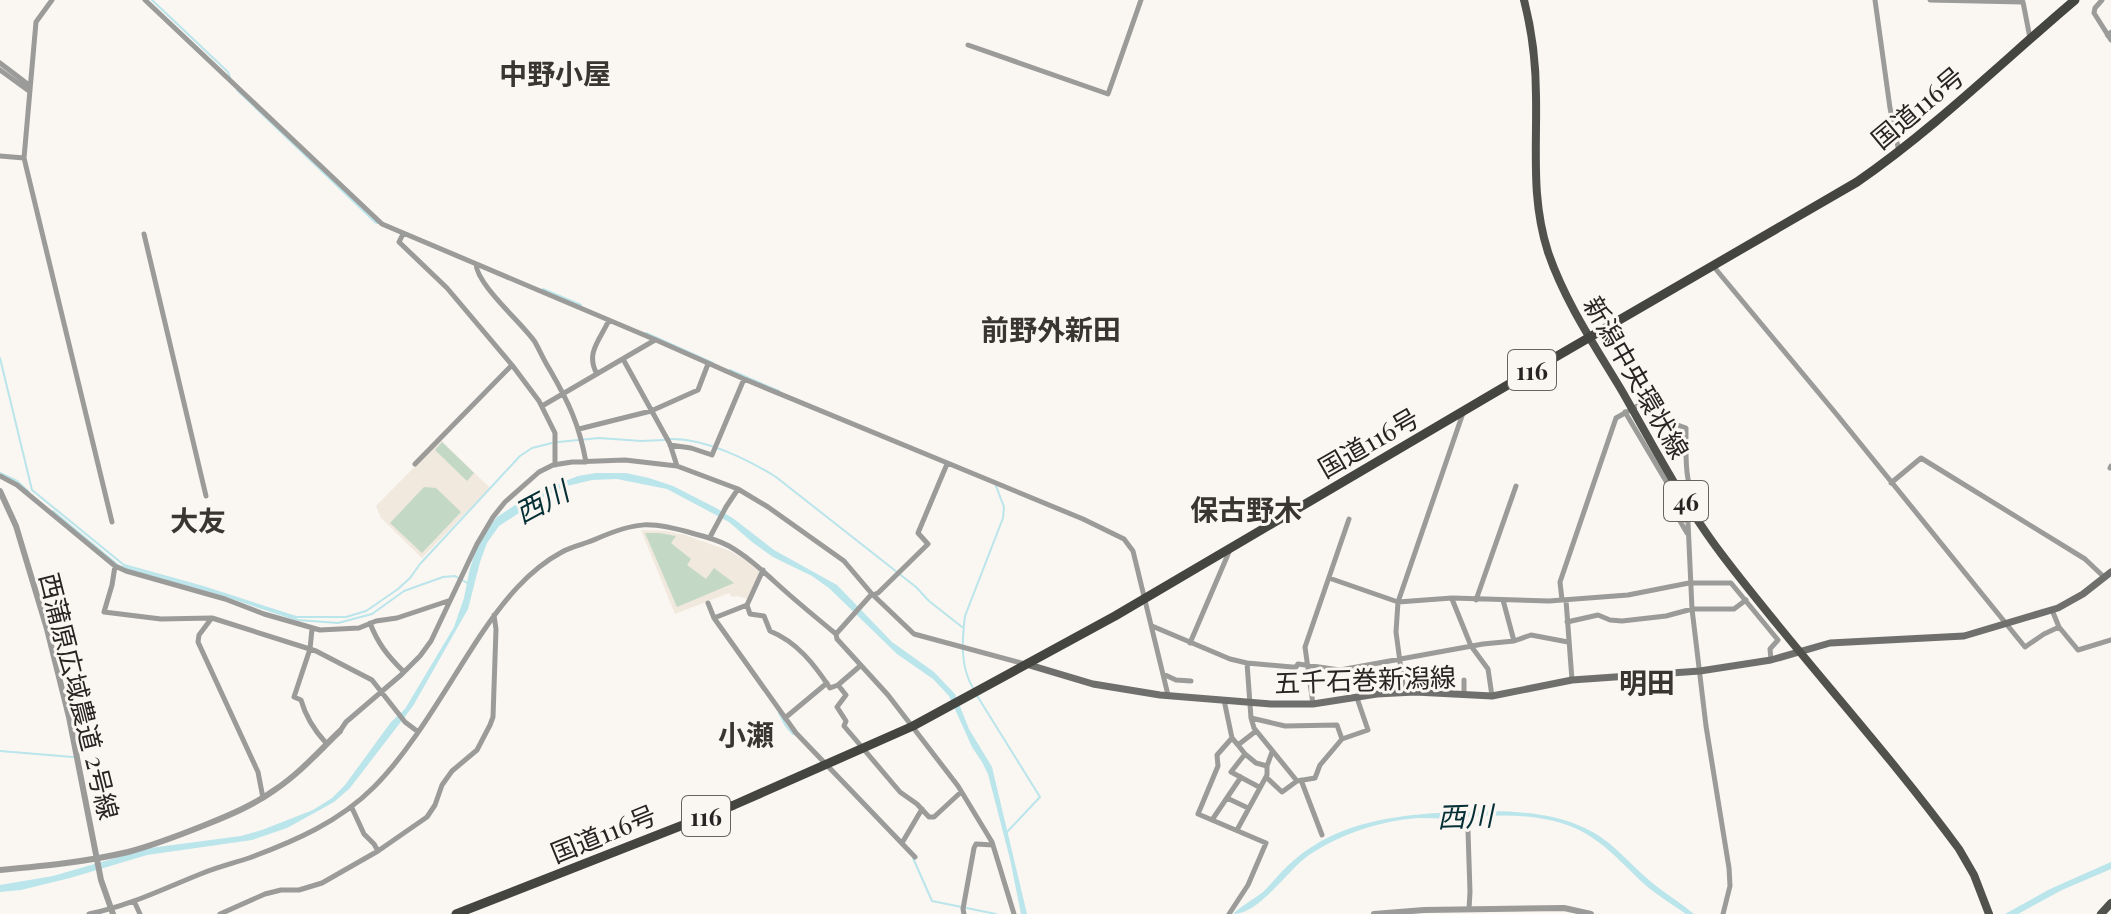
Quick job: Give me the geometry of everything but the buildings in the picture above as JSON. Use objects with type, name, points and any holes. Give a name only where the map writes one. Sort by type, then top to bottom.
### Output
[{"type":"highway","name":"国道116号","points":[[456,914],[827,766],[913,726],[1115,616],[1857,182],[1945,114],[2075,0]]},
{"type":"main road","name":"新潟中央環状線","points":[[1524,0],[1535,60],[1535,183],[1541,226],[1561,285],[1628,410],[1722,555],[1959,849],[1974,875],[1989,914]]},
{"type":"main road","name":"五千石巻新潟線","points":[[1026,664],[1093,684],[1168,695],[1271,704],[1313,704],[1404,692],[1492,696],[1572,680],[1700,671],[1771,660],[1830,643],[1964,636],[2052,610],[2074,600],[2108,575]]},
{"type":"main road","points":[[2101,914],[2111,903]]},
{"type":"street","points":[[52,0],[36,22],[24,158],[112,522]]},
{"type":"street","points":[[145,0],[377,220],[403,234],[1083,519],[1124,539],[1133,551],[1168,695]]},
{"type":"street","points":[[968,45],[1108,94],[1141,0]]},
{"type":"street","points":[[1875,0],[1899,152]]},
{"type":"street","points":[[1930,0],[2023,2],[2030,39]]},
{"type":"street","points":[[2102,0],[2094,13],[2110,36]]},
{"type":"street","points":[[0,63],[30,88]]},
{"type":"street","points":[[0,70],[30,88]]},
{"type":"street","points":[[0,156],[24,158]]},
{"type":"street","points":[[144,234],[206,496]]},
{"type":"street","points":[[403,234],[399,242],[447,288],[542,406],[555,433],[555,465]]},
{"type":"street","points":[[476,264],[475,268],[483,280],[534,341],[579,429],[586,462]]},
{"type":"street","points":[[1713,266],[2025,647],[2059,627]]},
{"type":"street","points":[[597,374],[591,364],[592,356],[609,320]]},
{"type":"street","points":[[542,406],[656,340]]},
{"type":"street","points":[[623,359],[670,445],[677,466]]},
{"type":"street","points":[[579,429],[651,411],[698,390],[708,364]]},
{"type":"street","points":[[415,464],[512,365]]},
{"type":"street","points":[[670,445],[712,455],[744,379]]},
{"type":"street","points":[[1572,680],[1560,582],[1616,418],[1641,404],[1647,408],[1649,415],[1686,428],[1688,483],[1696,499],[1680,513],[1688,522],[1692,609],[1706,726],[1729,868],[1730,886],[1723,914]]},
{"type":"street","points":[[1628,410],[1679,503],[1677,516],[1688,536]]},
{"type":"street","points":[[1404,692],[1396,632],[1398,602],[1463,412]]},
{"type":"street","points":[[1891,483],[1921,458],[2108,575]]},
{"type":"street","points":[[0,870],[97,859],[129,851],[188,832],[263,798],[295,774],[346,722],[420,656],[431,641],[493,517],[522,485],[555,465],[625,460],[677,466],[738,489],[844,561],[872,594],[919,637],[1026,664]]},
{"type":"street","points":[[836,634],[872,594],[878,593],[928,544],[918,533],[947,464]]},
{"type":"street","points":[[0,476],[17,485],[115,566],[312,629],[359,628],[449,601]]},
{"type":"street","points":[[1476,600],[1516,486]]},
{"type":"street","points":[[710,537],[738,489]]},
{"type":"street","name":"西蒲原広域農道 2号線","points":[[0,491],[16,526],[47,629],[69,717],[101,880],[112,912]]},
{"type":"street","points":[[1313,704],[1305,647],[1349,519]]},
{"type":"street","points":[[89,914],[112,912],[206,871],[313,832],[352,808],[376,785],[417,731],[513,591],[557,554],[619,528],[638,524],[681,528],[730,547],[763,570],[836,634],[837,639],[913,726],[961,792],[993,845],[1014,914]]},
{"type":"street","points":[[1190,643],[1230,548]]},
{"type":"street","points":[[115,566],[104,612],[161,619],[212,618],[310,649],[367,676],[405,722],[417,731]]},
{"type":"street","points":[[763,570],[747,605],[750,614],[764,616],[770,631],[800,649],[830,688],[860,666]]},
{"type":"street","points":[[1329,578],[1398,602],[1452,598],[1564,600],[1628,595],[1689,583],[1731,583],[1778,640],[1770,649],[1771,660]]},
{"type":"street","points":[[1452,598],[1471,646],[1488,669],[1492,696]]},
{"type":"street","points":[[1503,600],[1514,641]]},
{"type":"street","points":[[1567,622],[1598,615],[1622,621],[1666,616],[1692,609],[1734,609],[1746,600]]},
{"type":"street","points":[[708,603],[714,618],[785,718],[915,857]]},
{"type":"street","points":[[714,618],[747,605]]},
{"type":"street","points":[[2052,610],[2059,627],[2078,650],[2111,640]]},
{"type":"street","points":[[220,914],[265,894],[299,890],[322,883],[378,851],[427,817],[442,785],[452,771],[473,754],[493,717],[494,615]]},
{"type":"street","points":[[212,618],[199,635],[198,642],[258,772],[263,798]]},
{"type":"street","points":[[370,623],[376,639],[403,671]]},
{"type":"street","points":[[1151,626],[1247,663],[1292,667],[1298,664],[1340,670],[1514,641],[1531,635],[1568,642]]},
{"type":"street","points":[[312,629],[310,649],[294,697],[301,700],[304,714],[326,743]]},
{"type":"street","points":[[1247,663],[1251,718],[1256,731],[1299,781],[1322,835]]},
{"type":"street","points":[[1266,777],[1282,792],[1299,781],[1315,778],[1320,765],[1342,739],[1368,730],[1356,667]]},
{"type":"street","points":[[1162,674],[1176,680],[1191,681]]},
{"type":"street","points":[[1464,680],[1464,694]]},
{"type":"street","points":[[785,718],[827,683]]},
{"type":"street","points":[[838,685],[846,695],[837,707],[846,721],[844,726],[900,792],[929,817],[934,817],[961,792]]},
{"type":"street","points":[[1224,699],[1232,738],[1256,763],[1267,766]]},
{"type":"street","points":[[1251,718],[1285,726],[1337,725],[1342,739]]},
{"type":"street","points":[[1238,745],[1256,731]]},
{"type":"street","points":[[1229,914],[1248,885],[1266,843],[1198,814],[1218,766],[1217,755],[1232,738]]},
{"type":"street","points":[[1237,830],[1266,777],[1272,752]]},
{"type":"street","points":[[1231,772],[1245,754]]},
{"type":"street","points":[[1218,766],[1224,766],[1259,787]]},
{"type":"street","points":[[1212,820],[1241,777]]},
{"type":"street","points":[[1227,798],[1248,808]]},
{"type":"street","points":[[352,808],[364,834],[378,851]]},
{"type":"street","points":[[902,843],[922,809]]},
{"type":"street","points":[[1468,831],[1469,909]]},
{"type":"street","points":[[964,914],[974,848],[976,844],[993,845]]},
{"type":"street","points":[[134,901],[140,914]]},
{"type":"street","points":[[1374,914],[1564,908],[1591,914]]},
{"type":"shaded area","points":[[441,440],[490,488],[422,558],[381,518],[376,506]]},
{"type":"shaded area","points":[[641,530],[685,535],[730,551],[748,562],[760,572],[748,599],[732,597],[729,593],[675,614]]},
{"type":"green space","points":[[442,442],[474,473],[467,481],[435,450]]},
{"type":"green space","points":[[424,487],[436,488],[461,512],[422,553],[390,523]]},
{"type":"green space","points":[[645,533],[676,536],[671,543],[691,559],[687,565],[706,579],[714,568],[734,583],[677,607]]},
{"type":"water","points":[[626,473],[649,478],[673,486],[716,508],[774,550],[837,585],[892,642],[934,672],[955,694],[969,729],[992,767],[1027,914],[1021,914],[988,774],[949,696],[933,679],[897,654],[829,588],[773,557],[729,522],[667,489],[617,479],[592,480],[567,486],[545,496],[499,526],[487,543],[468,609],[413,706],[350,788],[334,802],[287,828],[252,840],[147,855],[70,878],[0,892],[0,885],[53,876],[150,848],[241,836],[313,810],[332,798],[391,722],[405,709],[454,627],[477,548],[497,517],[532,494],[578,476]]},
{"type":"water","name":"西川","points":[[1492,811],[1554,817],[1596,834],[1694,914],[1686,914],[1658,895],[1609,850],[1581,831],[1542,818],[1498,816],[1418,818],[1361,830],[1309,855],[1253,907],[1233,914],[1263,892],[1293,861],[1338,833],[1413,815]]},
{"type":"water","points":[[2111,862],[2111,869],[2062,890],[2018,914],[2005,914],[2050,889]]},
{"type":"waterway","points":[[152,0],[230,77]]},
{"type":"waterway","points":[[237,90],[377,223]]},
{"type":"waterway","points":[[543,289],[581,305]]},
{"type":"waterway","points":[[646,333],[713,363]]},
{"type":"waterway","points":[[0,358],[32,490],[124,565],[296,617],[346,617],[372,607],[410,578],[520,456],[532,448],[552,443]]},
{"type":"waterway","points":[[730,370],[779,391]]},
{"type":"waterway","points":[[558,442],[599,438],[664,440]]},
{"type":"waterway","points":[[670,439],[711,446],[776,477],[962,627]]},
{"type":"waterway","points":[[0,473],[17,481],[29,492]]},
{"type":"waterway","points":[[973,688],[964,662],[965,616],[1003,518],[1004,507],[996,486]]},
{"type":"waterway","points":[[53,511],[119,566],[298,620],[338,623],[372,614],[404,591],[443,577],[455,576],[469,584]]},
{"type":"waterway","points":[[976,694],[1040,797],[1007,832]]},
{"type":"waterway","points":[[779,713],[793,734]]},
{"type":"waterway","points":[[0,751],[73,757]]},
{"type":"waterway","points":[[913,858],[932,901],[996,914]]},
{"type":"district","name":"中野小屋","points":[[555,72]]},
{"type":"district","name":"前野外新田","points":[[1051,328]]},
{"type":"district","name":"保古野木","points":[[1246,508]]},
{"type":"district","name":"大友","points":[[198,519]]},
{"type":"district","name":"明田","points":[[1647,681]]},
{"type":"district","name":"小瀬","points":[[746,733]]}]
